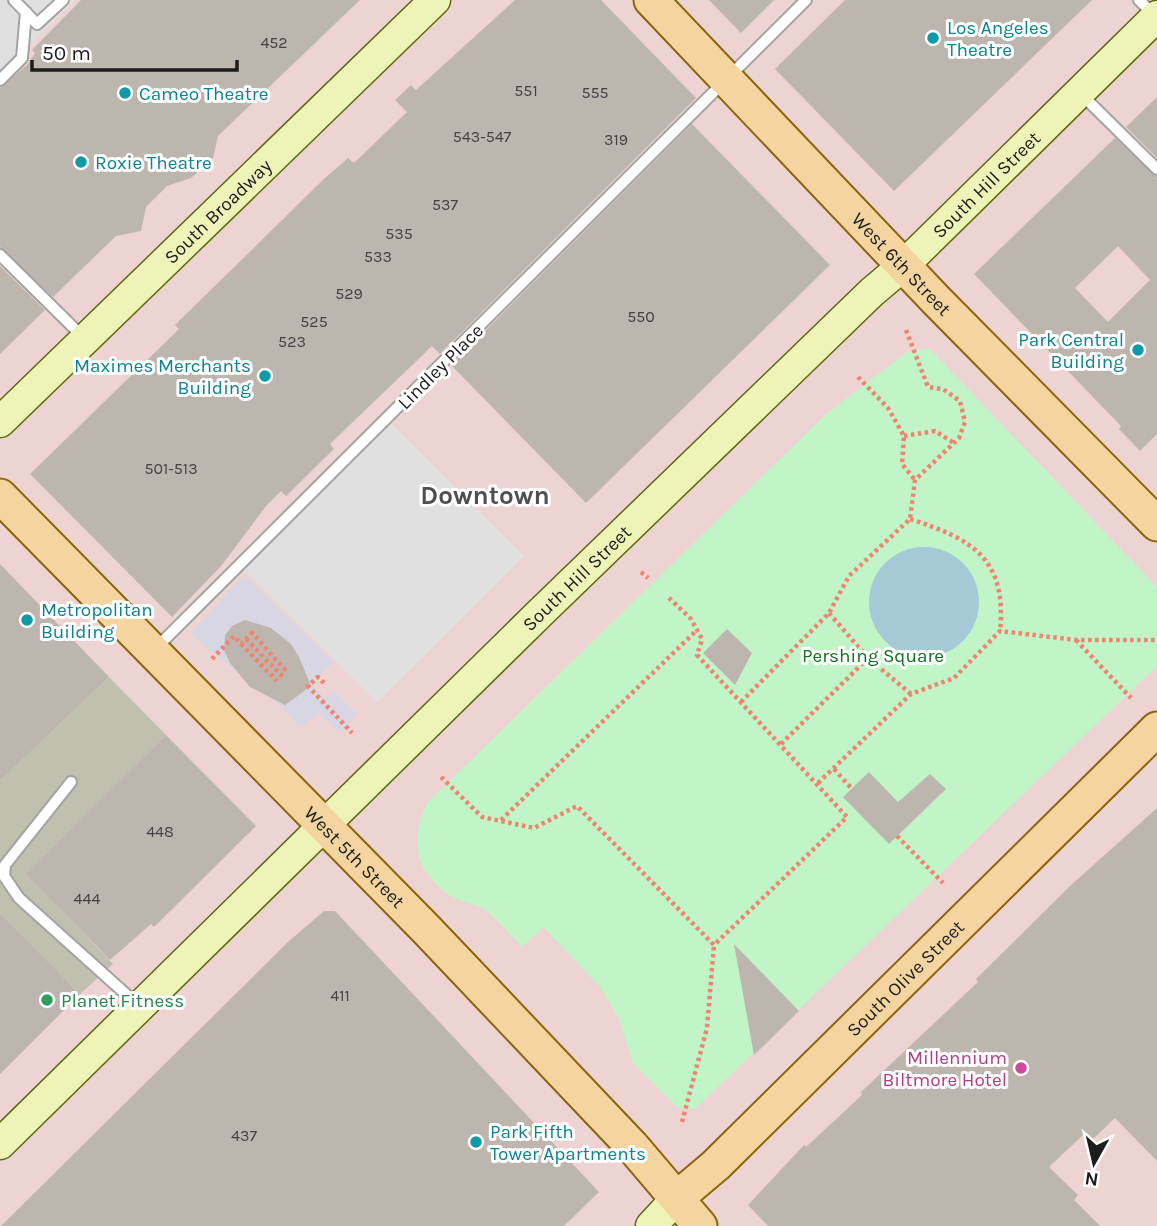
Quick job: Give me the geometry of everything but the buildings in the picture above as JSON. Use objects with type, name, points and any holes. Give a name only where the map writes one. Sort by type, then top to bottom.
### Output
[{"type":"main road","name":"South Broadway","points":[[0,422],[435,0]]},
{"type":"main road","name":"West 6th Street","points":[[651,0],[1157,524]]},
{"type":"main road","name":"South Hill Street","points":[[0,1144],[538,615],[872,292],[904,265],[1157,17]]},
{"type":"main road","name":"West 5th Street","points":[[0,496],[623,1136],[700,1226]]},
{"type":"main road","name":"South Olive Street","points":[[651,1226],[1157,729]]},
{"type":"lane","points":[[14,0],[37,24],[62,0]]},
{"type":"lane","name":"Lindley Place","points":[[152,652],[806,0]]},
{"type":"lane","points":[[1139,0],[1157,17]]},
{"type":"lane","points":[[0,80],[22,58],[26,12]]},
{"type":"lane","points":[[1080,93],[1157,169]]},
{"type":"lane","points":[[0,255],[85,339]]},
{"type":"lane","points":[[71,782],[5,865],[4,876],[19,898],[140,1007]]},
{"type":"path","points":[[741,702],[829,613],[849,576],[909,519],[915,480],[962,432],[965,412],[954,395],[943,389],[928,387],[906,330]]},
{"type":"path","points":[[858,377],[888,408],[904,436],[902,464],[915,480]]},
{"type":"path","points":[[904,436],[935,430],[954,443]]},
{"type":"path","points":[[818,783],[911,694],[954,678],[1000,631],[1002,604],[997,578],[979,552],[953,533],[909,519]]},
{"type":"path","points":[[641,572],[648,579]]},
{"type":"path","points":[[667,596],[691,619],[702,639],[697,655],[847,817],[714,945],[707,1028],[682,1122]]},
{"type":"path","points":[[829,613],[868,658],[911,694]]},
{"type":"path","points":[[500,821],[697,630]]},
{"type":"path","points":[[1000,631],[1076,639],[1157,640]]},
{"type":"path","points":[[241,644],[252,633],[287,672]]},
{"type":"path","points":[[212,659],[233,636],[280,679],[246,639]]},
{"type":"path","points":[[1076,639],[1131,698]]},
{"type":"path","points":[[781,744],[868,658]]},
{"type":"path","points":[[324,683],[318,677],[308,687],[352,733]]},
{"type":"path","points":[[834,769],[852,789]]},
{"type":"path","points":[[441,776],[482,817],[500,821],[534,828],[577,806],[714,945]]},
{"type":"path","points":[[897,836],[943,883]]},
{"type":"shaded area","points":[[0,0],[1157,0],[1157,1226],[0,1226]]},
{"type":"shaded area","points":[[0,0],[74,0],[75,1],[0,74]]},
{"type":"shaded area","points":[[391,423],[524,556],[377,702],[243,569]]},
{"type":"shaded area","points":[[244,575],[334,662],[311,684],[325,698],[333,690],[357,714],[339,733],[318,712],[301,728],[279,705],[190,634]]},
{"type":"shaded area","points":[[109,677],[166,735],[27,874],[113,964],[80,994],[0,913],[0,781]]},
{"type":"green space","name":"Pershing Square","points":[[929,348],[1157,587],[1157,666],[695,1109],[678,1108],[633,1063],[619,1019],[600,987],[543,927],[522,947],[488,912],[452,897],[436,884],[421,863],[418,853],[418,829],[427,803],[826,414],[907,352]]},
{"type":"water","points":[[924,547],[945,552],[963,563],[974,581],[979,602],[974,623],[963,641],[945,652],[924,657],[903,652],[885,641],[874,623],[869,602],[874,581],[885,563],[903,552]]},
{"type":"place","name":"Los Angeles Theatre","points":[[933,38]]},
{"type":"place","name":"Cameo Theatre","points":[[125,93]]},
{"type":"place","name":"Roxie Theatre","points":[[81,162]]},
{"type":"place","name":"Park Central Building","points":[[1138,350]]},
{"type":"place","name":"Maximes Merchants Building","points":[[265,376]]},
{"type":"place","name":"Metropolitan Building","points":[[27,620]]},
{"type":"place","name":"Planet Fitness","points":[[47,1000]]},
{"type":"place","name":"Millennium Biltmore Hotel","points":[[1021,1068]]},
{"type":"place","name":"Park Fifth Tower Apartments","points":[[476,1142]]},
{"type":"district","name":"Downtown","points":[[485,495]]}]
